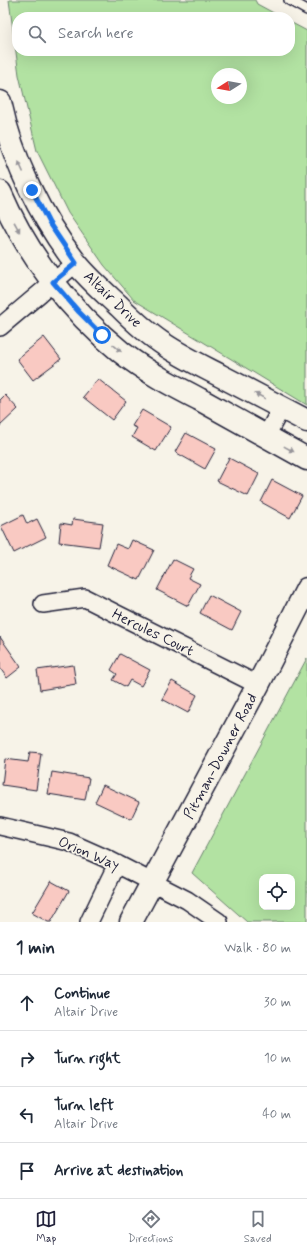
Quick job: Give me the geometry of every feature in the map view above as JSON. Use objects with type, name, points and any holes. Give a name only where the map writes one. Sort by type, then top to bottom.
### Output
[{"type":"street","name":"Altair Drive","points":[[0,102],[18,160],[49,223],[76,263],[104,293],[140,326],[165,345],[194,362],[307,421]]},
{"type":"street","name":"Altair Drive","points":[[0,192],[19,230],[53,282],[79,312],[122,352],[154,374],[307,459]]},
{"type":"street","points":[[0,327],[76,263]]},
{"type":"street","points":[[266,436],[282,407]]},
{"type":"street","name":"Pitman-Downer Road","points":[[131,922],[307,589]]},
{"type":"street","name":"Hercules Court","points":[[43,604],[85,598],[258,684]]},
{"type":"street","name":"Orion Way","points":[[0,826],[20,829],[69,842],[117,864],[188,900],[219,922]]},
{"type":"street","points":[[89,922],[117,864]]},
{"type":"lane","points":[[289,0],[307,10]]},
{"type":"green space","points":[[9,0],[255,0],[257,4],[272,12],[12,12],[12,22]]},
{"type":"green space","points":[[295,25],[307,31],[307,405],[134,300],[104,265],[68,213],[37,151],[19,75],[16,56],[295,56]]},
{"type":"green space","points":[[307,658],[307,922],[247,922],[192,873]]},
{"type":"building","points":[[44,337],[61,359],[33,380],[17,359]]},
{"type":"building","points":[[98,379],[126,401],[112,420],[83,397]]},
{"type":"building","points":[[5,395],[18,409],[0,426],[0,400]]},
{"type":"building","points":[[142,410],[171,427],[156,451],[132,437],[137,428],[132,426]]},
{"type":"building","points":[[186,433],[216,449],[205,469],[175,452]]},
{"type":"building","points":[[229,458],[259,474],[248,496],[217,481]]},
{"type":"building","points":[[272,480],[302,496],[290,518],[261,502]]},
{"type":"building","points":[[23,515],[27,524],[37,519],[46,537],[14,553],[1,526]]},
{"type":"building","points":[[73,519],[103,523],[99,547],[59,542],[61,523],[72,525]]},
{"type":"building","points":[[132,540],[154,550],[139,580],[107,565],[116,544],[128,549]]},
{"type":"building","points":[[173,559],[193,569],[188,578],[200,584],[188,606],[157,590]]},
{"type":"building","points":[[209,595],[241,612],[232,630],[200,613]]},
{"type":"building","points":[[0,637],[21,667],[7,678],[0,668]]},
{"type":"building","points":[[120,654],[150,670],[141,686],[130,680],[126,687],[113,680],[117,674],[111,670]]},
{"type":"building","points":[[73,665],[76,684],[40,690],[37,670]]},
{"type":"building","points":[[172,681],[197,695],[188,713],[162,699]]},
{"type":"building","points":[[30,752],[41,753],[36,790],[2,785],[5,759],[28,762]]},
{"type":"building","points":[[52,772],[89,778],[85,800],[48,794]]},
{"type":"building","points":[[103,785],[139,802],[131,819],[95,802]]},
{"type":"building","points":[[51,881],[69,891],[51,922],[48,922],[32,913]]},
{"type":"route","points":[[32,190],[49,223],[76,263],[53,282],[79,312],[102,335]]}]
